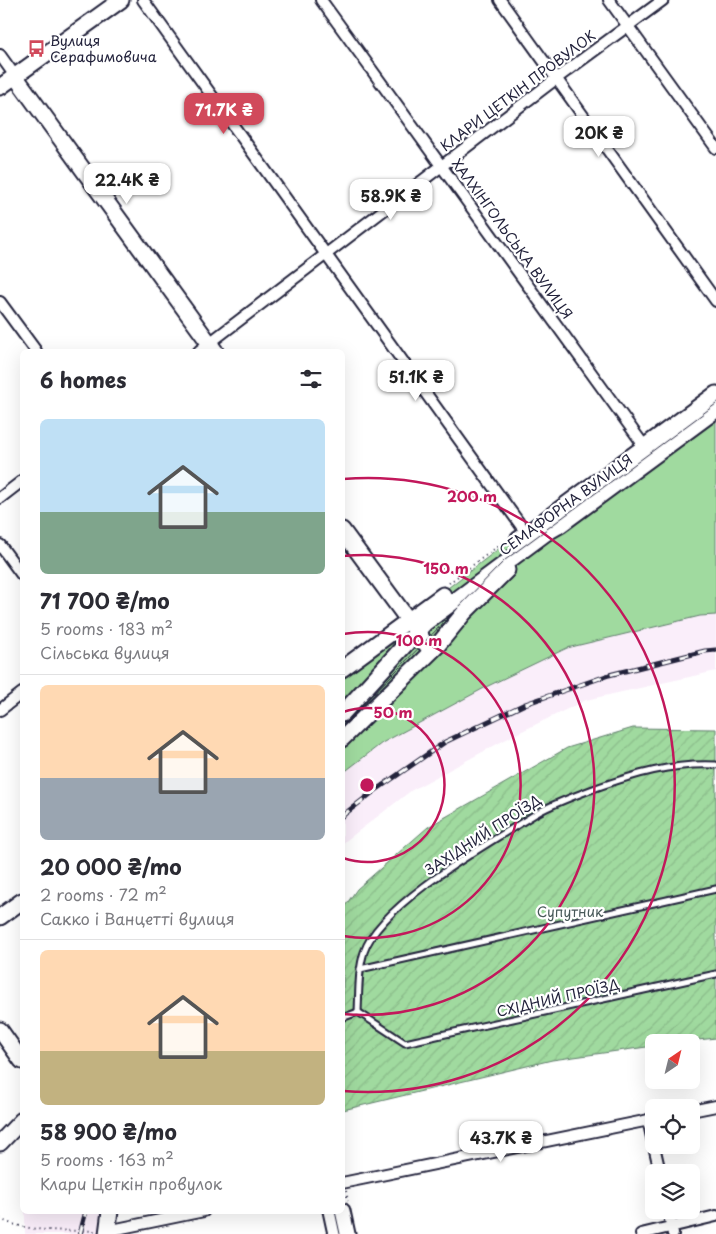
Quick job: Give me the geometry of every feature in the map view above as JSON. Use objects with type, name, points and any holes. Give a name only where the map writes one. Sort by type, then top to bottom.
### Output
[{"type":"main road","points":[[0,87],[121,0]]},
{"type":"main road","points":[[15,76],[208,349]]},
{"type":"main road","name":"СЕМАФОРНА ВУЛИЦЯ","points":[[412,627],[527,534],[716,394]]},
{"type":"main road","name":"СЕМАФОРНА ВУЛИЦЯ","points":[[345,736],[442,640],[464,613],[503,574],[560,526],[716,410]]},
{"type":"main road","name":"СЕМАФОРНА ВУЛИЦЯ","points":[[345,667],[436,613],[546,533],[560,526]]},
{"type":"main road","points":[[345,534],[431,651]]},
{"type":"main road","points":[[345,710],[412,627]]},
{"type":"main road","points":[[0,917],[20,902]]},
{"type":"main road","points":[[0,1030],[20,1058]]},
{"type":"main road","points":[[0,1143],[20,1122]]},
{"type":"main road","points":[[107,1232],[110,1214]]},
{"type":"main road","points":[[332,1214],[336,1234]]},
{"type":"main road","points":[[343,1214],[347,1234]]},
{"type":"street","points":[[142,0],[527,534]]},
{"type":"street","name":"ХАЛХІНГОЛЬСЬКА ВУЛИЦЯ","points":[[321,0],[645,447]]},
{"type":"street","points":[[500,0],[716,302]]},
{"type":"street","points":[[609,0],[716,148]]},
{"type":"street","name":"КЛАРИ ЦЕТКІН ПРОВУЛОК","points":[[208,349],[442,166],[663,0]]},
{"type":"street","points":[[0,55],[15,76]]},
{"type":"street","points":[[0,302],[35,349]]},
{"type":"street","points":[[0,498],[20,483]]},
{"type":"street","points":[[0,545],[20,572]]},
{"type":"street","points":[[0,710],[20,695]]},
{"type":"street","points":[[700,1109],[716,1106]]},
{"type":"street","points":[[345,1182],[645,1120]]},
{"type":"street","points":[[107,1232],[190,1214]]},
{"type":"street","points":[[641,1234],[672,1230],[716,1216]]},
{"type":"lane","name":"ЗАХІДНИЙ ПРОЇЗД","points":[[358,1012],[360,969],[364,950],[374,933],[403,902],[435,878],[537,812],[553,804],[633,774],[668,767],[716,766]]},
{"type":"lane","points":[[360,969],[716,889]]},
{"type":"lane","name":"СХІДНИЙ ПРОЇЗД","points":[[358,1012],[405,1043],[716,974]]},
{"type":"lane","points":[[345,1017],[358,1012]]},
{"type":"path","points":[[0,1219],[36,1230],[107,1232]]},
{"type":"shaded area","points":[[716,615],[716,671],[586,700],[514,735],[412,790],[345,841],[345,771],[382,743],[488,686],[567,648],[700,616]]},
{"type":"shaded area","points":[[25,1214],[103,1214],[100,1234],[25,1234]]},
{"type":"green space","points":[[716,388],[716,615],[700,616],[567,648],[488,686],[382,743],[345,771],[345,667],[523,530]]},
{"type":"green space","name":"Супутник","points":[[633,728],[716,729],[716,1038],[700,1040],[700,1034],[645,1034],[645,1047],[552,1060],[345,1110],[345,906],[357,889],[428,827],[567,748]]},
{"type":"tram line","points":[[345,723],[505,560],[716,404]]},
{"type":"tram line","points":[[336,1214],[340,1234]]},
{"type":"railway","points":[[345,814],[445,742],[525,704],[609,675],[705,651],[716,650]]},
{"type":"railway","points":[[80,1234],[85,1214]]},
{"type":"place","name":"Вулиця Серафимовича","points":[[36,49]]}]
